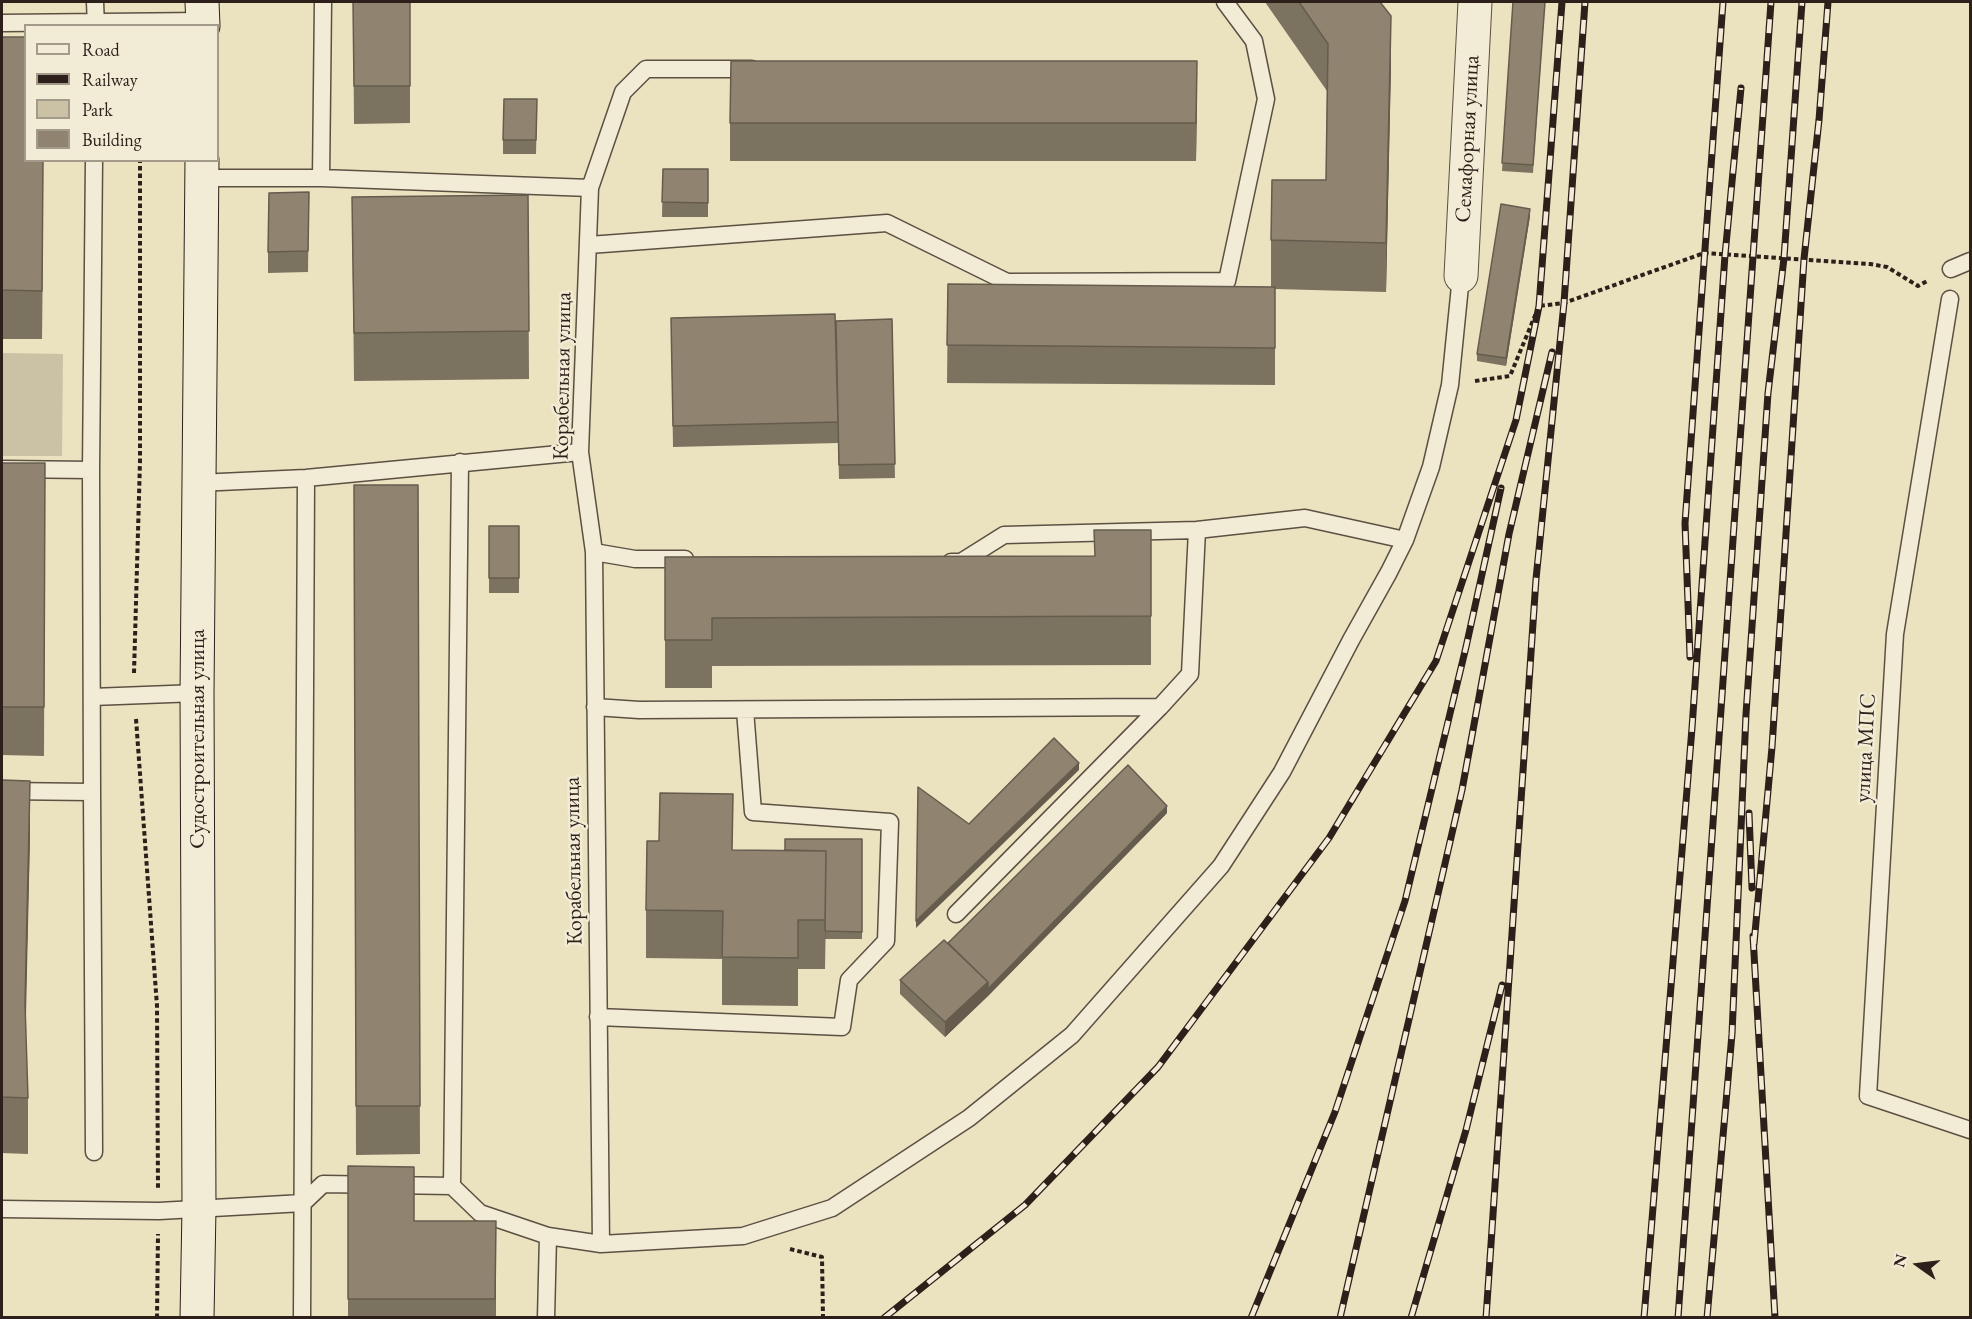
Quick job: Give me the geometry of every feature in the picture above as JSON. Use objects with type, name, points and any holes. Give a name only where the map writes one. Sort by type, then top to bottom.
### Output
[{"type":"main road","name":"Семафорная улица","points":[[1461,276],[1475,2]]},
{"type":"main road","name":"Судостроительная улица","points":[[197,1317],[199,1208],[197,693],[202,169]]},
{"type":"lane","points":[[95,2],[96,24]]},
{"type":"lane","points":[[321,178],[323,2]]},
{"type":"lane","points":[[589,245],[887,223],[1007,282],[1227,281],[1266,99],[1254,41],[1225,2]]},
{"type":"lane","points":[[2,23],[96,24],[203,16]]},
{"type":"lane","name":"Корабельная улица","points":[[601,1244],[594,552],[580,452],[590,188],[623,92],[646,69],[765,69]]},
{"type":"lane","points":[[94,162],[91,470],[94,1152]]},
{"type":"lane","points":[[202,169],[321,178],[590,188]]},
{"type":"lane","points":[[1951,269],[1971,261]]},
{"type":"lane","points":[[2,1209],[159,1211],[303,1203],[323,1184],[452,1185],[480,1213],[548,1236],[601,1244],[743,1236],[832,1208],[969,1118],[1072,1035],[1221,866],[1282,772],[1405,540],[1431,467],[1450,385],[1461,276]]},
{"type":"lane","name":"улица МПС","points":[[1950,299],[1895,634],[1868,1096],[1971,1130]]},
{"type":"lane","points":[[198,483],[306,478],[580,452]]},
{"type":"lane","points":[[452,1185],[460,462]]},
{"type":"lane","points":[[2,470],[91,470]]},
{"type":"lane","points":[[302,1317],[306,478]]},
{"type":"lane","points":[[938,562],[961,562],[1004,535],[1197,530],[1305,518],[1405,540]]},
{"type":"lane","points":[[956,914],[1190,674],[1197,530]]},
{"type":"lane","points":[[594,552],[635,559],[705,559]]},
{"type":"lane","points":[[92,697],[197,693]]},
{"type":"lane","points":[[595,707],[639,710],[745,710],[1160,707]]},
{"type":"lane","points":[[598,1017],[842,1027],[849,980],[886,941],[890,822],[753,812],[745,710]]},
{"type":"lane","points":[[2,790],[93,792]]},
{"type":"lane","points":[[546,1317],[548,1236]]},
{"type":"path","points":[[140,162],[140,461],[134,696],[157,1006],[159,1211],[157,1317]]},
{"type":"path","points":[[1450,385],[1510,376],[1539,306],[1564,303],[1704,253],[1870,264],[1887,267],[1918,286]]},
{"type":"path","points":[[743,1236],[822,1257],[824,1317]]},
{"type":"green space","points":[[2,353],[63,354],[62,456],[2,456]]},
{"type":"building","points":[[353,2],[410,2],[410,86],[354,86]]},
{"type":"building","points":[[1299,2],[1380,2],[1391,16],[1386,243],[1271,240],[1272,180],[1326,180],[1328,44]]},
{"type":"building","points":[[1513,2],[1545,2],[1533,165],[1502,163]]},
{"type":"building","points":[[2,37],[24,37],[24,162],[43,162],[42,291],[2,290]]},
{"type":"building","points":[[731,61],[1197,61],[1196,123],[730,123]]},
{"type":"building","points":[[504,99],[537,99],[536,140],[503,140]]},
{"type":"building","points":[[663,169],[708,169],[708,203],[662,202]]},
{"type":"building","points":[[309,192],[308,251],[268,252],[269,193]]},
{"type":"building","points":[[528,195],[529,331],[354,333],[352,197]]},
{"type":"building","points":[[1501,204],[1530,209],[1506,358],[1477,354]]},
{"type":"building","points":[[948,284],[1275,287],[1275,348],[947,345]]},
{"type":"building","points":[[835,314],[838,422],[673,426],[671,318]]},
{"type":"building","points":[[892,319],[895,464],[839,465],[836,321]]},
{"type":"building","points":[[2,463],[45,463],[44,707],[2,707]]},
{"type":"building","points":[[354,485],[418,485],[420,1106],[356,1106]]},
{"type":"building","points":[[489,526],[519,526],[519,578],[489,578]]},
{"type":"building","points":[[1094,530],[1151,530],[1151,616],[712,618],[712,640],[665,640],[665,557],[1095,556]]},
{"type":"building","points":[[1054,738],[1079,763],[916,921],[918,787],[969,824]]},
{"type":"building","points":[[1128,765],[1167,806],[988,989],[988,982],[948,943]]},
{"type":"building","points":[[2,780],[30,781],[25,1004],[28,1098],[2,1097]]},
{"type":"building","points":[[660,793],[733,794],[732,850],[826,851],[825,920],[798,920],[798,958],[722,957],[723,911],[646,910],[647,841],[659,841]]},
{"type":"building","points":[[785,839],[862,839],[862,932],[825,931],[826,851],[785,850]]},
{"type":"building","points":[[944,940],[988,982],[945,1022],[900,980]]},
{"type":"building","points":[[348,1166],[414,1167],[414,1221],[496,1221],[495,1299],[348,1299]]},
{"type":"railway","points":[[884,1318],[1025,1205],[1158,1067],[1329,838],[1436,661],[1516,420],[1539,306],[1562,2]]},
{"type":"railway","points":[[1486,1318],[1536,579],[1564,303],[1585,2]]},
{"type":"railway","points":[[1690,657],[1685,523],[1723,2]]},
{"type":"railway","points":[[1678,1318],[1771,2]]},
{"type":"railway","points":[[1707,1318],[1732,1034],[1746,714],[1768,393],[1784,258],[1802,2]]},
{"type":"railway","points":[[1754,944],[1772,747],[1804,259],[1819,120],[1828,2]]},
{"type":"railway","points":[[1644,1318],[1692,728],[1725,255],[1741,88]]},
{"type":"railway","points":[[1340,1318],[1462,790],[1509,534],[1552,352]]},
{"type":"railway","points":[[1251,1318],[1335,1112],[1405,901],[1466,647],[1501,488]]},
{"type":"railway","points":[[1749,813],[1752,888]]},
{"type":"railway","points":[[1753,936],[1775,1318]]},
{"type":"railway","points":[[1411,1318],[1466,1130],[1502,985]]}]
